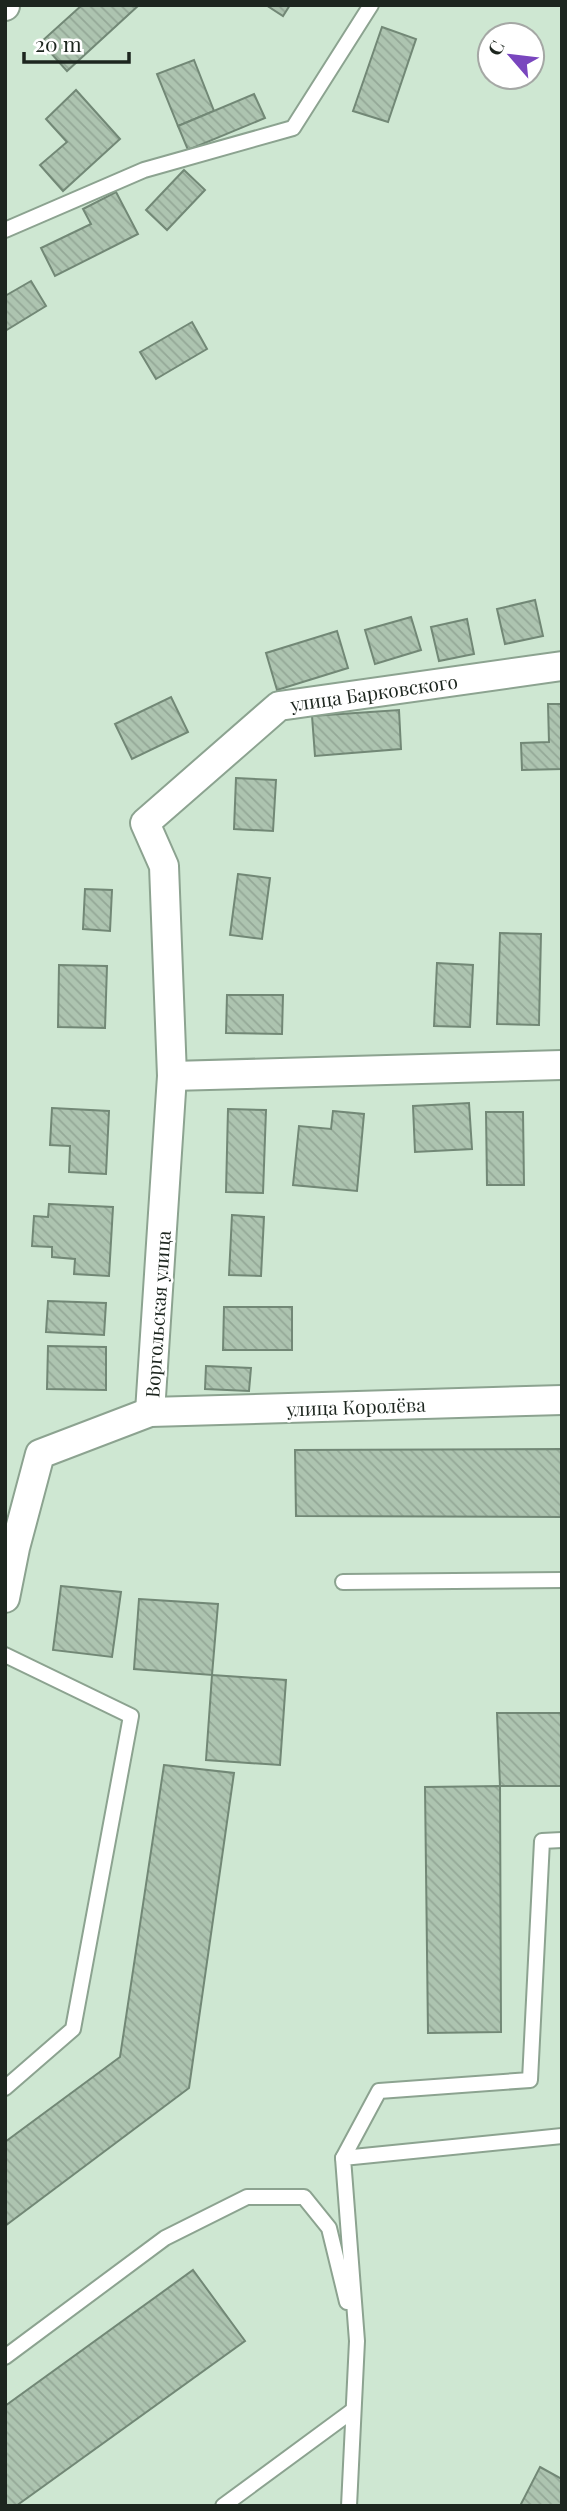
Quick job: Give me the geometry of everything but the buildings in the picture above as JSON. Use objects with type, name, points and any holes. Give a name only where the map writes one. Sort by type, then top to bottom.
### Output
[{"type":"street","name":"улица Барковского","points":[[145,823],[279,706],[562,666]]},
{"type":"street","name":"Воргольская улица","points":[[5,1598],[40,1454],[150,1412],[172,1076],[163,866],[145,823]]},
{"type":"street","points":[[172,1076],[562,1065]]},
{"type":"street","name":"улица Королёва","points":[[150,1412],[562,1400]]},
{"type":"lane","points":[[5,230],[144,170],[293,128],[372,5]]},
{"type":"lane","points":[[342,1582],[562,1580]]},
{"type":"lane","points":[[5,1656],[131,1716],[73,2028],[5,2088]]},
{"type":"lane","points":[[349,2506],[357,2341],[343,2158],[379,2091],[530,2080],[542,1841],[562,1840]]},
{"type":"lane","points":[[343,2158],[562,2136]]},
{"type":"lane","points":[[5,2357],[165,2238],[247,2197],[304,2197],[329,2228],[357,2341]]},
{"type":"lane","points":[[223,2506],[352,2411]]}]
